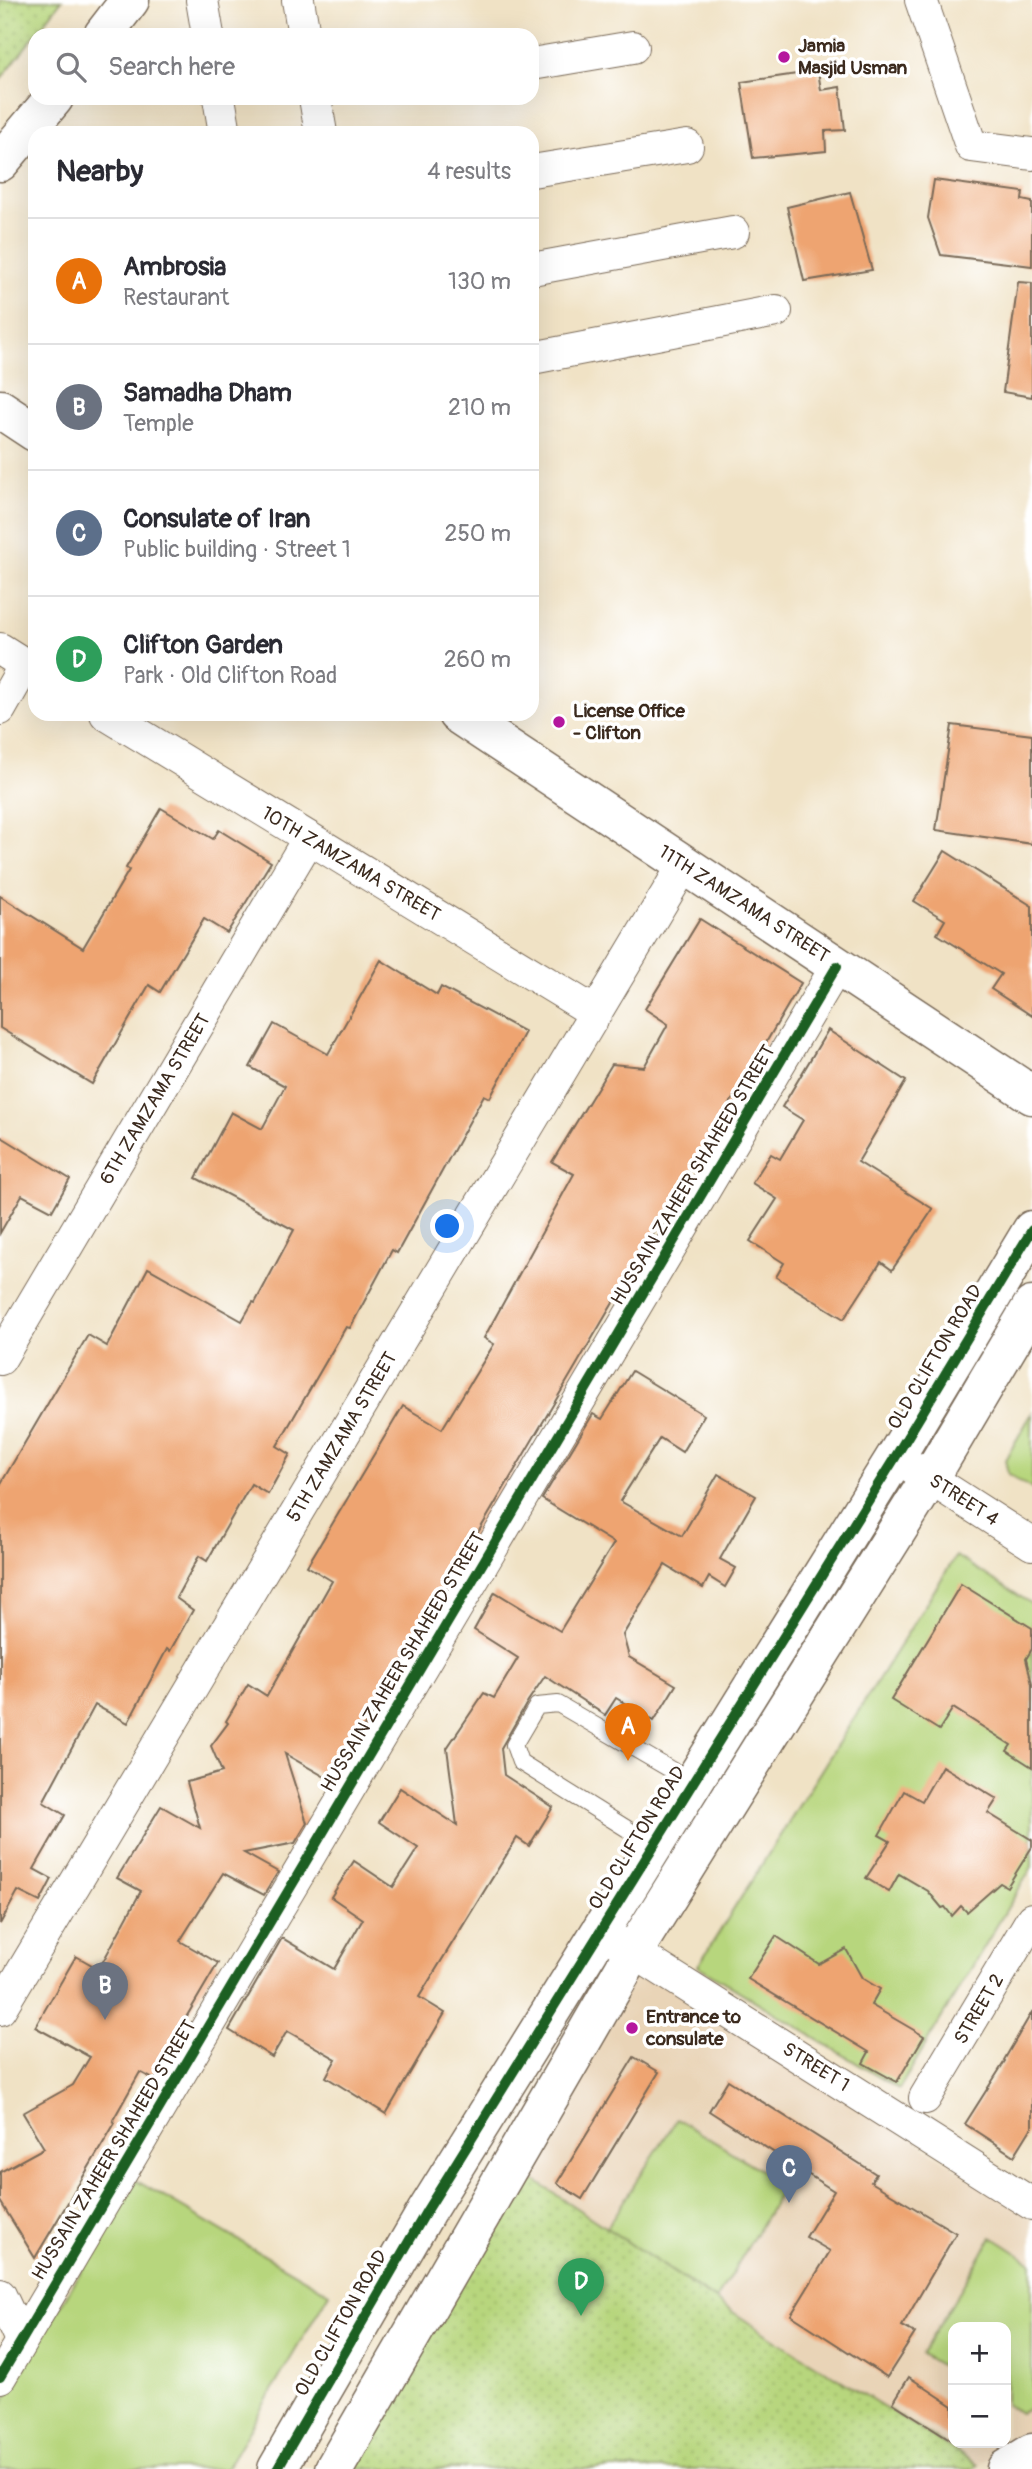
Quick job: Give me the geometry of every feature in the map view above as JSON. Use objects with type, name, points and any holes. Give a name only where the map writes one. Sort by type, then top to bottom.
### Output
[{"type":"street","points":[[78,28],[99,0]]},
{"type":"street","points":[[108,28],[130,0]]},
{"type":"street","points":[[202,0],[207,28]]},
{"type":"street","points":[[298,0],[303,28]]},
{"type":"street","points":[[921,0],[971,146],[1032,154]]},
{"type":"street","points":[[539,63],[633,47]]},
{"type":"street","points":[[0,124],[28,91]]},
{"type":"street","points":[[30,126],[48,105]]},
{"type":"street","points":[[220,105],[224,126]]},
{"type":"street","points":[[318,105],[320,126]]},
{"type":"street","points":[[0,162],[28,129]]},
{"type":"street","points":[[539,170],[687,145]]},
{"type":"street","points":[[539,269],[733,232]]},
{"type":"street","points":[[539,357],[776,311]]},
{"type":"street","points":[[0,409],[28,427]]},
{"type":"street","points":[[0,709],[20,662]]},
{"type":"street","name":"10TH ZAMZAMA STREET","points":[[117,721],[596,1013]]},
{"type":"street","name":"11TH ZAMZAMA STREET","points":[[468,721],[1032,1095]]},
{"type":"street","name":"6TH ZAMZAMA STREET","points":[[0,1359],[309,838]]},
{"type":"street","name":"5TH ZAMZAMA STREET","points":[[0,2009],[684,865]]},
{"type":"street","name":"HUSSAIN ZAHEER SHAHEED STREET","points":[[0,2377],[837,966]]},
{"type":"street","name":"OLD CLIFTON ROAD","points":[[277,2469],[426,2212],[896,1456],[1032,1230]]},
{"type":"street","points":[[334,2469],[634,1951],[930,1478],[1032,1306]]},
{"type":"street","name":"STREET 4","points":[[896,1456],[1032,1544]]},
{"type":"street","name":"STREET 2","points":[[925,2098],[1032,1919]]},
{"type":"street","name":"STREET 1","points":[[600,1930],[1032,2204]]},
{"type":"street","points":[[0,2295],[22,2340]]},
{"type":"street","points":[[1006,2469],[1032,2453]]},
{"type":"lane","points":[[653,1845],[520,1762],[514,1745],[537,1706],[558,1704],[692,1783]]},
{"type":"shaded area","points":[[634,1952],[1032,2219],[1032,2428],[1011,2442],[1011,2322],[948,2322],[948,2446],[763,2332],[510,2164]]},
{"type":"shaded area","points":[[951,2448],[1003,2448],[978,2465]]},
{"type":"green space","points":[[0,0],[62,0],[40,28],[28,28],[28,44],[0,80]]},
{"type":"green space","points":[[1032,1413],[1032,1489],[1008,1474],[1005,1460]]},
{"type":"green space","points":[[956,1556],[1032,1604],[1032,1867],[899,2089],[698,1966]]},
{"type":"green space","points":[[677,2119],[785,2185],[716,2300],[606,2228]]},
{"type":"green space","points":[[510,2164],[763,2332],[978,2465],[972,2469],[334,2469]]},
{"type":"green space","points":[[135,2180],[329,2293],[226,2469],[0,2469],[0,2408]]},
{"type":"green space","points":[[992,2237],[1032,2263],[1032,2407],[1020,2413],[1011,2407],[1011,2322],[948,2322],[948,2370],[922,2354]]},
{"type":"building","points":[[818,71],[821,90],[840,87],[845,130],[825,131],[826,151],[753,158],[741,82]]},
{"type":"building","points":[[934,180],[1023,192],[1022,200],[1032,202],[1032,266],[941,255],[928,218]]},
{"type":"building","points":[[850,192],[872,270],[804,281],[787,207]]},
{"type":"building","points":[[1018,282],[1032,283],[1032,397],[1003,392]]},
{"type":"building","points":[[952,725],[1032,735],[1032,844],[936,830]]},
{"type":"building","points":[[161,808],[213,839],[219,830],[271,862],[227,933],[204,919],[160,992],[149,985],[92,1084],[0,1028],[0,896],[83,948],[129,870],[126,868]]},
{"type":"building","points":[[945,851],[1032,906],[1032,1016],[991,989],[1001,974],[937,934],[945,920],[914,901]]},
{"type":"building","points":[[700,919],[801,983],[332,1781],[285,1754],[307,1823],[295,1843],[244,1853],[278,1872],[264,1895],[223,1873],[180,1941],[218,1963],[168,2048],[172,2050],[155,2080],[140,2072],[113,2120],[115,2123],[35,2258],[0,2201],[0,2172],[44,2148],[23,2113],[73,2085],[90,2057],[35,2027],[76,1956],[99,1969],[141,1891],[117,1878],[161,1806],[200,1828],[187,1782],[222,1772],[211,1746],[228,1723],[226,1721],[248,1684],[267,1696],[332,1581],[307,1566],[403,1406],[442,1429],[494,1344],[484,1338],[574,1174],[552,1162],[612,1064],[644,1067],[668,1024],[645,1009]]},
{"type":"building","points":[[381,960],[437,995],[441,987],[525,1032],[490,1098],[484,1095],[397,1253],[392,1250],[350,1328],[346,1327],[277,1446],[290,1454],[268,1494],[251,1484],[207,1561],[199,1556],[176,1598],[193,1610],[170,1651],[167,1649],[128,1723],[95,1705],[43,1802],[65,1815],[34,1869],[52,1879],[40,1902],[18,1891],[0,1924],[0,1485],[88,1335],[107,1346],[148,1268],[242,1321],[253,1302],[255,1303],[294,1230],[196,1178],[231,1112],[262,1129],[285,1086],[250,1067],[274,1024],[328,1054]]},
{"type":"building","points":[[828,1030],[906,1081],[858,1162],[933,1209],[892,1270],[881,1262],[844,1319],[776,1277],[784,1263],[750,1241],[777,1199],[752,1183],[771,1154],[780,1159],[803,1120],[782,1107]]},
{"type":"building","points":[[0,1136],[70,1179],[52,1211],[22,1195],[0,1233]]},
{"type":"building","points":[[632,1371],[704,1415],[682,1452],[660,1438],[620,1501],[682,1536],[718,1474],[756,1496],[720,1559],[736,1568],[725,1587],[709,1577],[703,1588],[665,1565],[623,1635],[629,1657],[676,1685],[654,1721],[616,1698],[605,1715],[545,1676],[528,1701],[501,1748],[504,1775],[553,1807],[529,1846],[517,1838],[419,1997],[445,2013],[386,2114],[326,2077],[336,2059],[287,2031],[272,2057],[229,2030],[282,1938],[334,1969],[363,1919],[331,1897],[354,1861],[393,1887],[418,1848],[379,1822],[400,1788],[457,1825],[447,1748],[484,1693],[494,1698],[518,1658],[474,1630],[495,1592],[560,1631],[614,1543],[542,1499],[593,1414],[602,1419]]},
{"type":"building","points":[[961,1584],[1032,1628],[1032,1649],[1026,1659],[1032,1684],[1032,1767],[1007,1751],[1011,1745],[953,1708],[939,1730],[891,1700]]},
{"type":"building","points":[[942,1766],[997,1799],[988,1813],[1032,1840],[1032,1847],[1007,1887],[1000,1883],[967,1912],[961,1906],[952,1916],[928,1891],[899,1874],[889,1892],[866,1878],[890,1841],[879,1835],[904,1791],[922,1801]]},
{"type":"building","points":[[776,1936],[819,1964],[846,1949],[862,1978],[880,1989],[871,2005],[924,2036],[897,2082],[863,2063],[869,2052],[748,1979]]},
{"type":"building","points":[[1032,2012],[1032,2127],[1014,2156],[965,2124]]},
{"type":"building","points":[[634,2057],[659,2072],[582,2199],[557,2183]]},
{"type":"building","points":[[728,2080],[876,2174],[871,2182],[956,2233],[902,2326],[915,2333],[887,2377],[791,2315],[830,2251],[806,2237],[834,2191],[709,2111]]},
{"type":"building","points":[[909,2377],[948,2403],[948,2438],[893,2403]]},
{"type":"cycle path","points":[[0,2377],[837,966]]},
{"type":"cycle path","points":[[277,2469],[426,2212],[896,1456],[1032,1230]]},
{"type":"place","name":"Jamia Masjid Usman","points":[[784,57]]},
{"type":"place","name":"License Office - Clifton","points":[[559,722]]},
{"type":"place","name":"Ambrosia","points":[[628,1761]]},
{"type":"place","name":"Samadha Dham","points":[[105,2020]]},
{"type":"place","name":"Entrance to consulate","points":[[632,2028]]},
{"type":"place","name":"Consulate of Iran","points":[[789,2203]]},
{"type":"place","name":"Clifton Garden","points":[[581,2316]]}]
